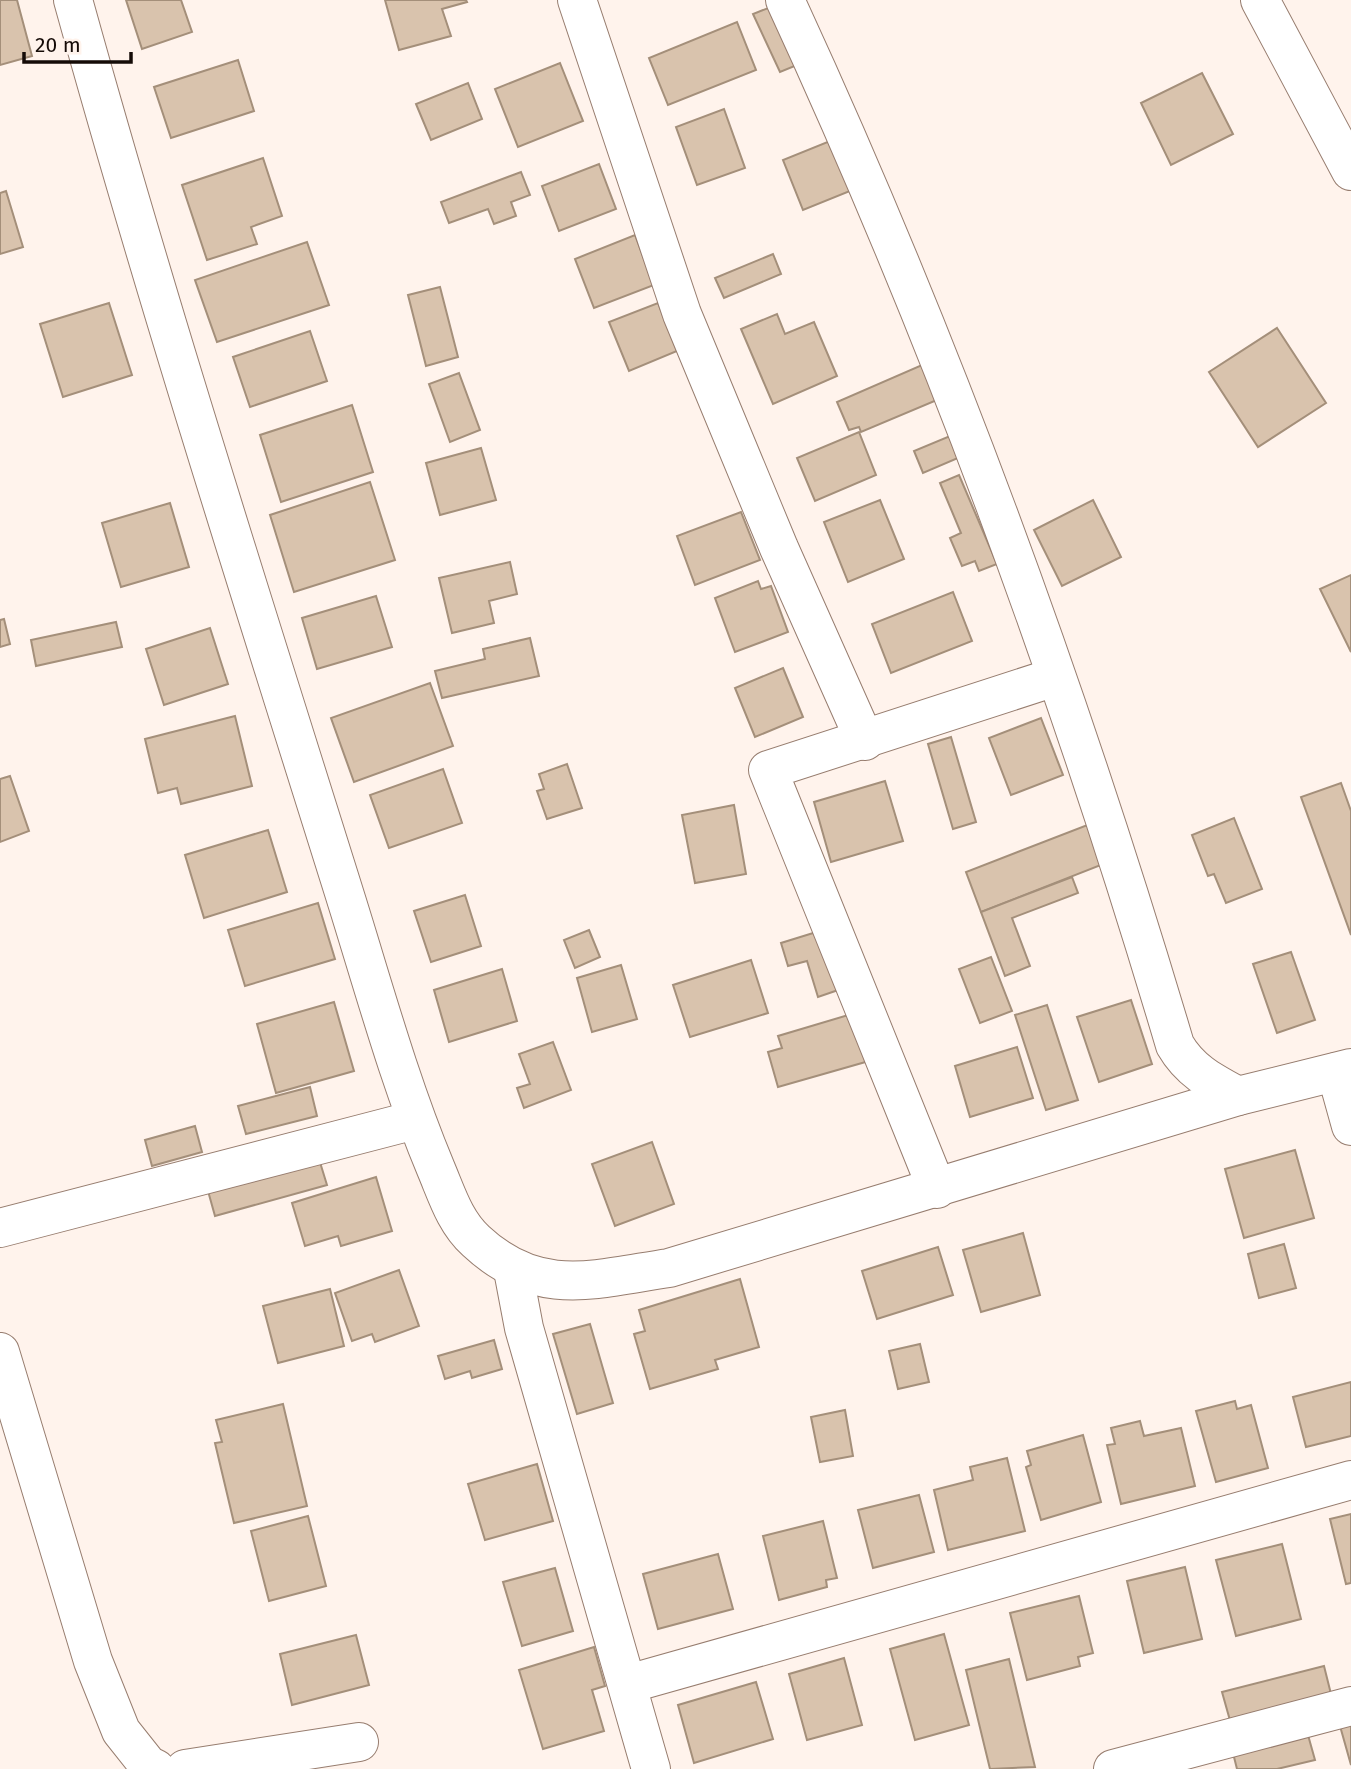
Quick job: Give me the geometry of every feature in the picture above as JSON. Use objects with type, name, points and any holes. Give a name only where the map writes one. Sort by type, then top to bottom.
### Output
[{"type":"street","points":[[74,0],[112,139],[254,611],[415,1120],[456,1218],[475,1240],[513,1270],[574,1282],[669,1268],[1238,1097],[1344,1070],[1351,1126]]},
{"type":"street","points":[[577,0],[682,314],[779,548],[865,741]]},
{"type":"street","points":[[785,0],[850,141],[941,366],[1120,860],[1175,1045],[1184,1061],[1199,1075],[1238,1097]]},
{"type":"street","points":[[1261,0],[1351,171]]},
{"type":"street","points":[[937,1189],[768,770],[865,741],[1055,677]]},
{"type":"street","points":[[0,1228],[415,1120]]},
{"type":"street","points":[[513,1270],[524,1328],[651,1769]]},
{"type":"street","points":[[0,1352],[93,1661],[121,1731],[148,1765],[156,1769]]},
{"type":"street","points":[[628,1684],[1351,1480]]},
{"type":"street","points":[[1113,1769],[1351,1706]]},
{"type":"street","points":[[185,1769],[359,1742]]},
{"type":"building","points":[[0,0],[17,0],[32,56],[0,65]]},
{"type":"building","points":[[126,0],[181,0],[192,32],[142,49]]},
{"type":"building","points":[[385,0],[467,2],[442,9],[451,36],[399,50]]},
{"type":"building","points":[[776,5],[802,63],[780,72],[753,14]]},
{"type":"building","points":[[737,22],[756,70],[668,105],[649,58]]},
{"type":"building","points":[[238,60],[254,111],[171,138],[154,87]]},
{"type":"building","points":[[560,63],[583,121],[518,147],[495,89]]},
{"type":"building","points":[[1202,73],[1233,134],[1171,165],[1141,103]]},
{"type":"building","points":[[468,83],[482,119],[431,140],[416,104]]},
{"type":"building","points":[[724,109],[745,168],[697,185],[676,127]]},
{"type":"building","points":[[830,141],[850,191],[803,210],[783,160]]},
{"type":"building","points":[[263,158],[282,216],[251,227],[257,244],[207,260],[182,185]]},
{"type":"building","points":[[599,164],[616,209],[559,231],[542,186]]},
{"type":"building","points":[[521,172],[530,195],[511,202],[516,216],[494,224],[488,209],[449,223],[441,202]]},
{"type":"building","points":[[6,191],[23,247],[0,254],[0,193]]},
{"type":"building","points":[[635,235],[654,285],[594,308],[575,259]]},
{"type":"building","points":[[307,242],[329,305],[217,342],[195,280]]},
{"type":"building","points":[[773,254],[781,274],[724,298],[715,278]]},
{"type":"building","points":[[440,287],[458,357],[426,366],[408,295]]},
{"type":"building","points":[[109,303],[132,375],[63,397],[40,324]]},
{"type":"building","points":[[658,303],[677,351],[629,371],[609,322]]},
{"type":"building","points":[[777,314],[785,334],[814,322],[837,376],[773,404],[741,329]]},
{"type":"building","points":[[1277,328],[1326,403],[1258,447],[1209,372]]},
{"type":"building","points":[[310,331],[327,381],[250,407],[233,357]]},
{"type":"building","points":[[922,365],[937,400],[861,432],[859,427],[849,430],[837,402]]},
{"type":"building","points":[[459,373],[480,430],[450,442],[429,384]]},
{"type":"building","points":[[352,405],[373,472],[281,502],[260,435]]},
{"type":"building","points":[[859,432],[876,475],[815,501],[797,458]]},
{"type":"building","points":[[950,436],[958,458],[923,473],[914,451]]},
{"type":"building","points":[[481,448],[496,500],[440,515],[426,463]]},
{"type":"building","points":[[959,475],[997,564],[979,571],[975,561],[962,566],[950,538],[961,533],[940,483]]},
{"type":"building","points":[[370,482],[395,560],[294,592],[270,515]]},
{"type":"building","points":[[880,500],[904,559],[848,582],[824,522]]},
{"type":"building","points":[[1093,500],[1121,557],[1062,586],[1034,530]]},
{"type":"building","points":[[170,503],[189,567],[121,587],[102,523]]},
{"type":"building","points":[[741,512],[760,560],[695,585],[677,536]]},
{"type":"building","points":[[510,562],[517,594],[489,601],[494,623],[452,633],[439,578]]},
{"type":"building","points":[[1351,575],[1351,652],[1320,589]]},
{"type":"building","points":[[758,581],[761,589],[771,586],[788,632],[735,652],[715,598]]},
{"type":"building","points":[[953,592],[972,641],[891,673],[872,624]]},
{"type":"building","points":[[376,596],[392,647],[317,669],[302,618]]},
{"type":"building","points":[[4,619],[10,644],[0,647],[0,620]]},
{"type":"building","points":[[116,622],[122,647],[36,666],[31,640]]},
{"type":"building","points":[[210,628],[228,684],[164,705],[146,649]]},
{"type":"building","points":[[530,638],[539,676],[442,698],[435,671],[485,659],[483,649]]},
{"type":"building","points":[[783,668],[803,717],[755,737],[735,688]]},
{"type":"building","points":[[430,683],[453,746],[354,782],[331,718]]},
{"type":"building","points":[[235,716],[252,786],[181,804],[177,788],[158,793],[145,739]]},
{"type":"building","points":[[1041,718],[1063,775],[1011,795],[989,738]]},
{"type":"building","points":[[951,737],[976,822],[953,829],[928,744]]},
{"type":"building","points":[[567,764],[582,808],[547,819],[537,791],[544,789],[539,774]]},
{"type":"building","points":[[443,769],[462,823],[389,848],[370,795]]},
{"type":"building","points":[[10,776],[29,831],[0,842],[0,779]]},
{"type":"building","points":[[885,781],[903,841],[831,862],[814,802]]},
{"type":"building","points":[[1341,783],[1351,811],[1351,935],[1301,797]]},
{"type":"building","points":[[734,805],[746,874],[695,883],[682,815]]},
{"type":"building","points":[[1234,818],[1262,889],[1226,903],[1214,874],[1208,876],[1192,835]]},
{"type":"building","points":[[1090,824],[1106,863],[981,912],[966,872]]},
{"type":"building","points":[[268,830],[287,892],[204,918],[185,855]]},
{"type":"building","points":[[1072,877],[1078,893],[1012,918],[1030,966],[1005,976],[981,912]]},
{"type":"building","points":[[465,895],[481,946],[431,962],[414,911]]},
{"type":"building","points":[[318,903],[335,959],[245,986],[228,930]]},
{"type":"building","points":[[826,929],[844,988],[818,997],[807,961],[788,966],[781,943]]},
{"type":"building","points":[[589,930],[600,957],[575,968],[564,940]]},
{"type":"building","points":[[1291,952],[1315,1020],[1277,1033],[1253,964]]},
{"type":"building","points":[[991,957],[1012,1011],[980,1023],[959,969]]},
{"type":"building","points":[[751,960],[768,1013],[690,1037],[673,985]]},
{"type":"building","points":[[621,965],[637,1019],[592,1032],[577,978]]},
{"type":"building","points":[[502,969],[517,1021],[449,1042],[434,990]]},
{"type":"building","points":[[1131,1000],[1152,1064],[1099,1082],[1077,1017]]},
{"type":"building","points":[[334,1002],[354,1071],[276,1093],[257,1024]]},
{"type":"building","points":[[1047,1005],[1078,1100],[1046,1110],[1015,1015]]},
{"type":"building","points":[[855,1013],[869,1061],[778,1087],[768,1052],[782,1048],[778,1036]]},
{"type":"building","points":[[553,1042],[571,1090],[524,1108],[517,1088],[530,1084],[519,1054]]},
{"type":"building","points":[[1017,1047],[1033,1098],[970,1117],[955,1066]]},
{"type":"building","points":[[310,1087],[317,1116],[246,1134],[238,1106]]},
{"type":"building","points":[[195,1126],[202,1152],[152,1166],[145,1140]]},
{"type":"building","points":[[652,1142],[674,1204],[615,1226],[592,1164]]},
{"type":"building","points":[[1295,1150],[1314,1218],[1244,1238],[1225,1169]]},
{"type":"building","points":[[319,1159],[327,1185],[215,1216],[208,1191]]},
{"type":"building","points":[[376,1177],[392,1231],[341,1246],[338,1236],[305,1246],[292,1203]]},
{"type":"building","points":[[1023,1233],[1040,1295],[981,1312],[963,1250]]},
{"type":"building","points":[[1284,1244],[1296,1288],[1259,1298],[1248,1254]]},
{"type":"building","points":[[938,1247],[953,1295],[877,1319],[862,1271]]},
{"type":"building","points":[[399,1270],[419,1326],[375,1342],[372,1334],[352,1341],[335,1293]]},
{"type":"building","points":[[740,1279],[759,1347],[715,1360],[718,1369],[650,1389],[634,1334],[645,1331],[639,1310]]},
{"type":"building","points":[[330,1289],[344,1346],[278,1363],[263,1306]]},
{"type":"building","points":[[590,1324],[613,1403],[577,1414],[553,1334]]},
{"type":"building","points":[[494,1340],[502,1369],[472,1378],[470,1371],[445,1379],[438,1356]]},
{"type":"building","points":[[920,1344],[929,1382],[898,1389],[889,1351]]},
{"type":"building","points":[[1351,1382],[1351,1436],[1306,1447],[1293,1397]]},
{"type":"building","points":[[1235,1401],[1237,1409],[1251,1405],[1268,1468],[1216,1482],[1196,1411]]},
{"type":"building","points":[[283,1404],[307,1506],[234,1523],[215,1443],[222,1442],[216,1420]]},
{"type":"building","points":[[845,1410],[853,1456],[820,1462],[811,1417]]},
{"type":"building","points":[[1140,1421],[1144,1436],[1181,1428],[1195,1486],[1121,1504],[1107,1445],[1115,1444],[1111,1428]]},
{"type":"building","points":[[1083,1435],[1101,1502],[1041,1520],[1026,1467],[1031,1465],[1027,1451]]},
{"type":"building","points":[[1007,1458],[1025,1531],[948,1550],[934,1490],[973,1480],[970,1467]]},
{"type":"building","points":[[537,1464],[553,1521],[485,1540],[468,1484]]},
{"type":"building","points":[[919,1495],[934,1552],[873,1568],[858,1510]]},
{"type":"building","points":[[1351,1514],[1351,1583],[1346,1584],[1330,1519]]},
{"type":"building","points":[[308,1516],[326,1586],[269,1601],[251,1531]]},
{"type":"building","points":[[823,1521],[837,1578],[826,1580],[827,1587],[779,1600],[763,1536]]},
{"type":"building","points":[[1282,1544],[1301,1619],[1236,1636],[1216,1560]]},
{"type":"building","points":[[718,1554],[733,1609],[658,1629],[643,1574]]},
{"type":"building","points":[[1185,1567],[1202,1639],[1144,1653],[1127,1581]]},
{"type":"building","points":[[555,1568],[573,1631],[522,1646],[503,1582]]},
{"type":"building","points":[[1079,1596],[1093,1653],[1078,1657],[1080,1666],[1027,1680],[1010,1613]]},
{"type":"building","points":[[944,1634],[969,1725],[915,1740],[890,1649]]},
{"type":"building","points":[[356,1635],[369,1685],[292,1705],[280,1654]]},
{"type":"building","points":[[594,1647],[605,1686],[592,1690],[604,1731],[543,1749],[519,1670]]},
{"type":"building","points":[[844,1658],[862,1725],[807,1740],[789,1674]]},
{"type":"building","points":[[1009,1659],[1035,1767],[990,1769],[966,1670]]},
{"type":"building","points":[[1324,1666],[1332,1698],[1231,1724],[1222,1692]]},
{"type":"building","points":[[756,1682],[773,1739],[694,1763],[678,1705]]},
{"type":"building","points":[[1351,1723],[1351,1765],[1340,1726]]},
{"type":"building","points":[[1308,1735],[1315,1760],[1277,1769],[1237,1769],[1233,1753]]}]
